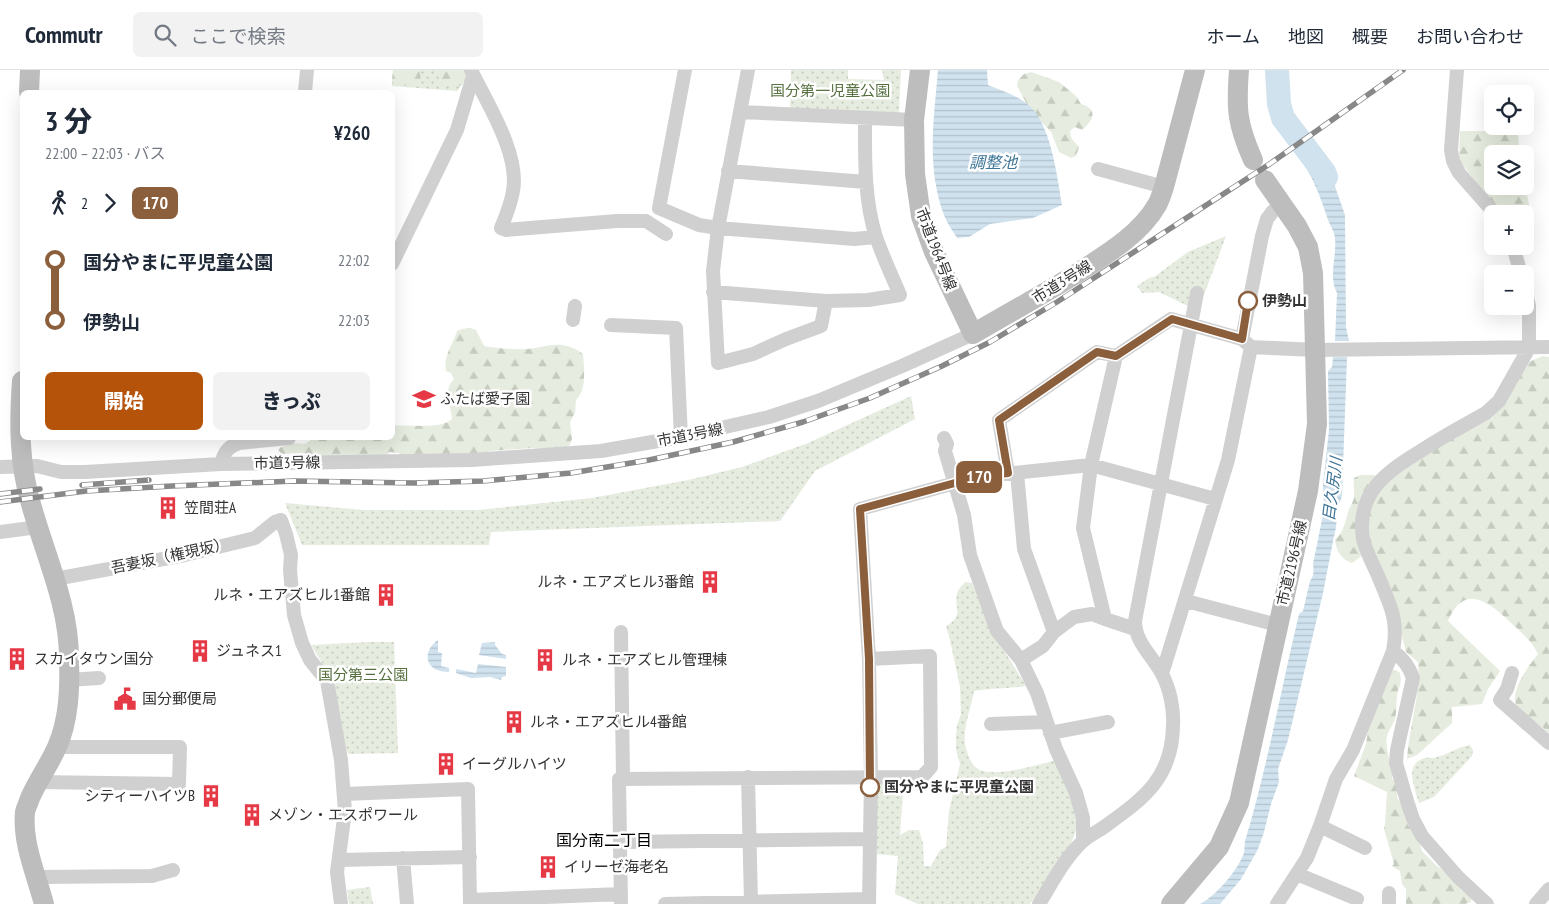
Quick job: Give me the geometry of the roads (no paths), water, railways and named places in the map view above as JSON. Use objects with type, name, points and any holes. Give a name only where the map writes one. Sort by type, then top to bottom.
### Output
[{"type":"street","points":[[29,90],[30,70]]},
{"type":"street","points":[[305,90],[306,70]]},
{"type":"street","points":[[685,70],[659,208],[699,225],[718,228],[854,239],[876,237]]},
{"type":"street","points":[[748,70],[718,228],[713,271],[718,363],[753,354],[821,326],[826,301]]},
{"type":"street","name":"市道1964号線","points":[[920,70],[914,120],[916,195],[920,216],[934,252],[973,334]]},
{"type":"street","name":"市道3号線","points":[[0,467],[37,466],[60,472],[85,472],[221,464],[472,460],[589,452],[681,438],[769,417],[818,401],[973,334],[1039,297],[1113,249],[1140,226],[1158,204],[1196,70]]},
{"type":"street","points":[[1239,70],[1238,118],[1243,138],[1253,160]]},
{"type":"street","points":[[1457,70],[1451,150],[1453,161],[1458,173],[1487,205]]},
{"type":"street","points":[[472,73],[501,131],[514,174],[513,190],[501,228],[506,230],[646,221],[666,234]]},
{"type":"street","points":[[395,258],[425,200],[457,130],[472,73]]},
{"type":"street","points":[[740,112],[914,120]]},
{"type":"street","points":[[713,292],[826,301],[868,300],[900,295],[876,237],[866,182],[865,119]]},
{"type":"street","points":[[1098,169],[1164,187]]},
{"type":"street","points":[[728,172],[866,182]]},
{"type":"street","name":"市道2196号線","points":[[1171,904],[1219,847],[1239,803],[1308,491],[1317,424],[1321,350],[1314,274],[1308,248],[1298,226],[1265,180]]},
{"type":"street","points":[[1162,674],[1228,460],[1262,236],[1267,219],[1273,211],[1282,206]]},
{"type":"street","points":[[1039,904],[1060,869],[1083,841],[1140,801],[1154,786],[1164,768],[1171,747],[1173,725],[1171,699],[1162,674],[1137,637],[1135,621],[1197,293]]},
{"type":"street","points":[[573,320],[575,306]]},
{"type":"street","points":[[1277,904],[1307,858],[1336,779],[1352,750],[1393,650],[1396,634],[1392,611],[1364,541],[1362,521],[1365,504],[1379,481],[1393,468],[1486,412],[1499,401],[1529,348],[1529,315]]},
{"type":"street","points":[[1105,619],[1083,528],[1090,465],[1116,356],[1172,319],[1246,343],[1321,350],[1549,347]]},
{"type":"street","points":[[611,325],[676,328],[681,438]]},
{"type":"street","points":[[1054,632],[1024,549],[1012,473],[999,420],[1097,352],[1116,356]]},
{"type":"street","points":[[20,407],[20,438]]},
{"type":"street","points":[[944,438],[947,444],[945,451],[964,515],[970,555],[997,631],[1021,660],[1038,693],[1049,728],[1076,794],[1083,818],[1083,841]]},
{"type":"street","points":[[20,440],[21,456],[29,498],[55,578],[65,622],[69,656],[69,699],[65,720],[57,747],[37,782],[25,810],[27,849],[44,904]]},
{"type":"street","points":[[221,464],[224,453],[231,446],[268,440]]},
{"type":"street","points":[[665,904],[869,902],[869,659],[860,509],[955,483],[965,478],[1090,465],[1215,498]]},
{"type":"street","name":"吾妻坂（権現坂）","points":[[55,578],[185,555],[255,538],[280,520],[286,534],[291,555],[290,570],[294,615],[302,643],[310,660],[327,681],[341,760],[344,794]]},
{"type":"street","points":[[0,532],[38,527]]},
{"type":"street","points":[[1186,601],[1278,625]]},
{"type":"street","points":[[1021,660],[1043,646],[1054,632],[1074,617],[1092,614],[1135,630]]},
{"type":"street","points":[[621,632],[623,778]]},
{"type":"street","points":[[1393,650],[1409,667],[1413,678],[1397,750],[1396,763],[1413,819],[1422,836],[1482,902]]},
{"type":"street","points":[[341,904],[337,872],[345,812],[344,794],[468,789],[470,902],[621,899],[619,779],[922,777],[931,767],[930,656],[869,659]]},
{"type":"street","points":[[1512,673],[1507,689],[1500,700],[1549,743]]},
{"type":"street","points":[[69,680],[99,678]]},
{"type":"street","points":[[991,724],[1049,728],[1108,722]]},
{"type":"street","points":[[37,782],[179,784],[180,747],[57,747]]},
{"type":"street","points":[[748,777],[750,902]]},
{"type":"street","points":[[1320,826],[1365,848]]},
{"type":"street","points":[[620,842],[869,839]]},
{"type":"street","points":[[340,860],[470,857]]},
{"type":"street","points":[[403,858],[407,904]]},
{"type":"street","points":[[36,877],[152,876],[172,870]]},
{"type":"street","points":[[1297,874],[1357,899]]},
{"type":"street","points":[[1536,904],[1549,889]]},
{"type":"water","name":"調整池","points":[[938,70],[987,70],[988,85],[1008,93],[1026,103],[1035,111],[1052,150],[1062,205],[1033,218],[990,224],[969,237],[957,238],[944,215],[935,179],[933,125]]},
{"type":"water","points":[[1269,70],[1285,70],[1287,97],[1284,98],[1284,109],[1301,131],[1288,140],[1272,109]]},
{"type":"water","points":[[1314,146],[1331,175],[1345,215],[1346,327],[1349,341],[1335,341],[1337,293],[1334,287],[1333,273],[1335,236],[1316,186],[1299,158]]},
{"type":"water","points":[[1333,357],[1347,357],[1342,495],[1338,507],[1336,530],[1323,593],[1288,740],[1278,769],[1279,782],[1258,849],[1241,879],[1220,904],[1200,904],[1213,895],[1226,882],[1244,853],[1245,840],[1268,754],[1299,614],[1303,611],[1314,571],[1313,564],[1324,510],[1323,485],[1329,430],[1328,371],[1332,367]]},
{"type":"water","points":[[438,640],[438,652],[442,653],[441,666],[449,668],[449,672],[437,670],[429,663],[429,651]]},
{"type":"water","points":[[495,642],[495,645],[502,654],[506,655],[506,659],[479,655],[482,643]]},
{"type":"water","points":[[478,664],[506,667],[506,676],[502,677],[501,680],[490,677],[471,678],[456,673],[456,669],[476,673]]},
{"type":"waterway","name":"目久尻川","points":[[1277,70],[1279,104],[1283,118],[1326,177]]},
{"type":"railway","points":[[0,502],[86,491],[172,486],[294,481],[414,483],[483,481],[571,473],[649,460],[733,442],[803,422],[870,398],[990,342],[1057,302],[1271,163],[1403,70]]},
{"type":"railway","points":[[82,485],[149,480]]},
{"type":"railway","points":[[0,494],[40,489]]},
{"type":"place","name":"伊勢山","points":[[1248,301]]},
{"type":"place","name":"ふたば愛子園","points":[[424,399]]},
{"type":"place","name":"笠間荘A","points":[[168,508]]},
{"type":"place","name":"ルネ・エアズヒル3番館","points":[[710,582]]},
{"type":"place","name":"ルネ・エアズヒル1番館","points":[[386,595]]},
{"type":"place","name":"ジュネス1","points":[[200,651]]},
{"type":"place","name":"スカイタウン国分","points":[[17,659]]},
{"type":"place","name":"ルネ・エアズヒル管理棟","points":[[545,660]]},
{"type":"place","name":"国分郵便局","points":[[125,699]]},
{"type":"place","name":"ルネ・エアズヒル4番館","points":[[514,722]]},
{"type":"place","name":"イーグルハイツ","points":[[446,764]]},
{"type":"place","name":"国分やまに平児童公園","points":[[870,787]]},
{"type":"place","name":"シティーハイツB","points":[[211,796]]},
{"type":"place","name":"メゾン・エスポワール","points":[[252,815]]},
{"type":"place","name":"イリーゼ海老名","points":[[548,867]]},
{"type":"district","name":"国分南二丁目","points":[[604,840]]},
{"type":"park label","name":"国分第一児童公園","points":[[830,91]]},
{"type":"park label","name":"国分第三公園","points":[[363,675]]}]
